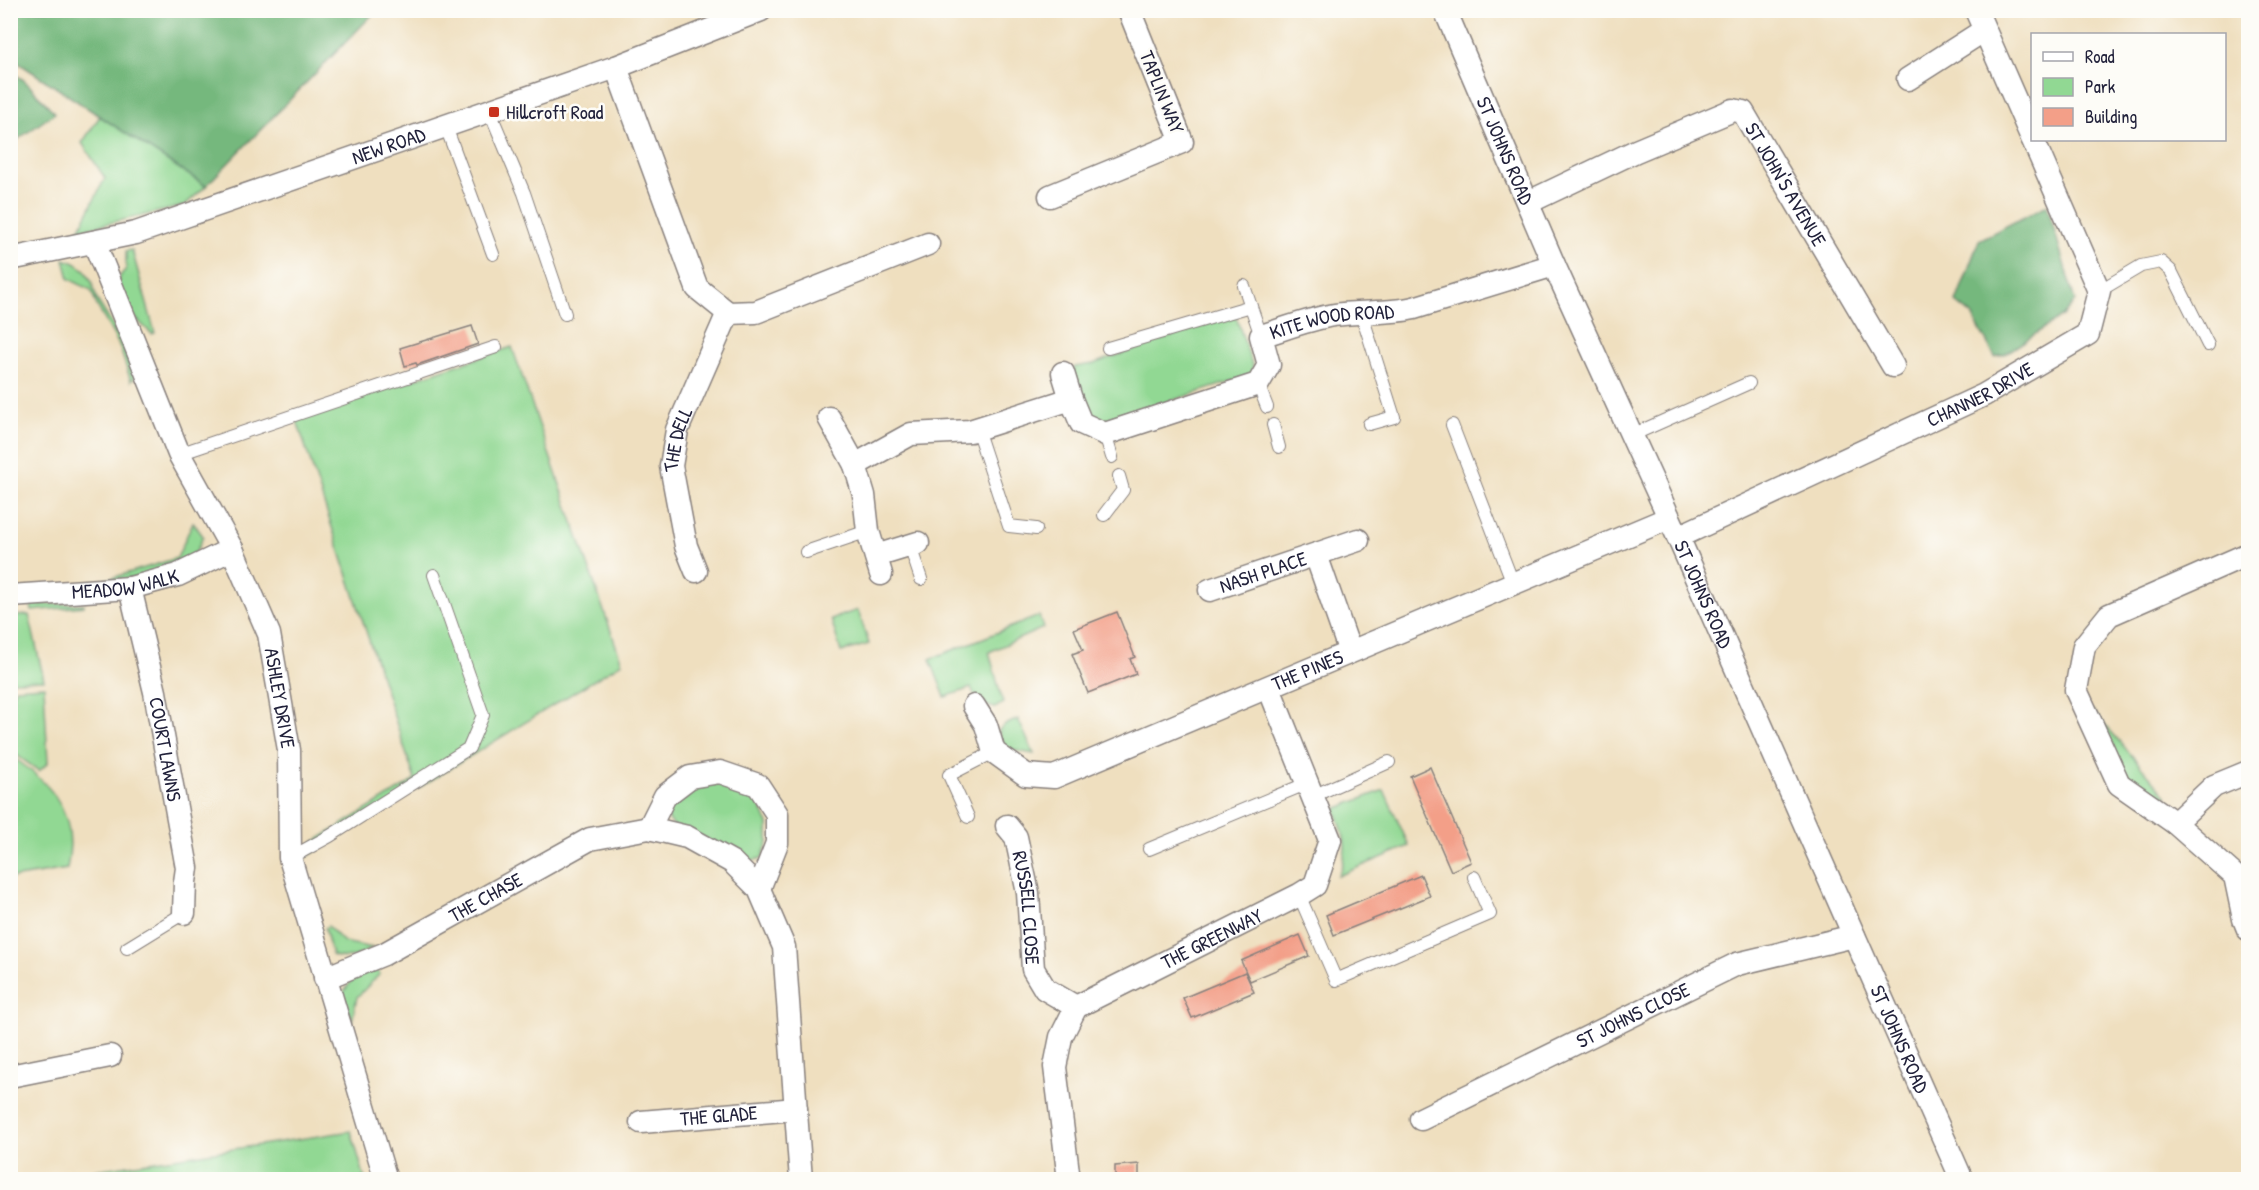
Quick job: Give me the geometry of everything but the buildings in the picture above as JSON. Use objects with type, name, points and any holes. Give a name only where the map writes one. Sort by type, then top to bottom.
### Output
[{"type":"street","name":"NEW ROAD","points":[[10,259],[136,233],[490,112],[616,67],[736,15],[761,10]]},
{"type":"street","name":"TAPLIN WAY","points":[[1050,196],[1182,142],[1129,10]]},
{"type":"street","name":"ST JOHNS ROAD","points":[[1445,10],[1554,265],[1674,527],[1962,1179]]},
{"type":"street","points":[[1908,79],[1979,21],[2031,135]]},
{"type":"street","points":[[616,67],[697,288],[728,313],[756,312],[928,244]]},
{"type":"street","name":"ST JOHN'S AVENUE","points":[[1529,202],[1646,146],[1733,110],[1743,112],[1893,366]]},
{"type":"street","points":[[2034,141],[2099,291]]},
{"type":"street","name":"ASHLEY DRIVE","points":[[94,242],[179,454],[232,549],[269,634],[289,750],[290,858],[386,1179]]},
{"type":"street","name":"KITE WOOD ROAD","points":[[1258,384],[1269,365],[1261,336],[1331,315],[1414,308],[1554,265]]},
{"type":"street","name":"CHANNER DRIVE","points":[[1674,527],[1984,395],[2088,334],[2099,291]]},
{"type":"street","name":"THE DELL","points":[[696,571],[686,546],[671,466],[677,430],[728,313]]},
{"type":"street","points":[[1063,373],[1081,423],[1105,434],[1258,384]]},
{"type":"street","points":[[855,465],[911,434],[970,431],[1071,399]]},
{"type":"street","points":[[829,418],[855,465],[864,495],[868,531],[879,565],[914,544]]},
{"type":"street","name":"THE PINES","points":[[994,752],[1026,775],[1054,777],[1513,583],[1674,527]]},
{"type":"street","name":"NASH PLACE","points":[[1210,591],[1358,540]]},
{"type":"street","name":"MEADOW WALK","points":[[10,596],[130,588],[178,575],[232,549]]},
{"type":"street","points":[[2248,554],[2109,615],[2084,646],[2076,690],[2119,784],[2175,824],[2235,876],[2248,929]]},
{"type":"street","name":"NASH PLACE","points":[[1316,555],[1350,652]]},
{"type":"street","name":"COURT LAWNS","points":[[130,588],[155,692],[187,868],[184,882],[184,913]]},
{"type":"street","name":"THE GREENWAY","points":[[1076,1007],[1299,896],[1315,885],[1330,840],[1269,687]]},
{"type":"street","points":[[974,706],[987,725],[994,752]]},
{"type":"street","points":[[649,828],[665,796],[690,777],[720,772],[758,785],[777,814],[777,843],[759,889]]},
{"type":"street","points":[[2175,824],[2214,786],[2248,772]]},
{"type":"street","name":"RUSSELL CLOSE","points":[[1007,826],[1016,837],[1028,893],[1033,969],[1045,989],[1076,1007]]},
{"type":"street","name":"THE CHASE","points":[[325,978],[384,954],[590,839],[649,828],[687,837],[732,862],[759,889],[784,947],[801,1179]]},
{"type":"street","name":"ST JOHNS CLOSE","points":[[1421,1119],[1737,964],[1854,936]]},
{"type":"street","points":[[1069,1179],[1055,1068],[1061,1037],[1076,1007]]},
{"type":"street","points":[[10,1076],[110,1056]]},
{"type":"street","name":"THE GLADE","points":[[641,1122],[796,1109]]},
{"type":"lane","points":[[490,112],[524,193],[565,314]]},
{"type":"lane","points":[[446,127],[493,254]]},
{"type":"lane","points":[[2099,291],[2141,266],[2161,262],[2171,271],[2208,345]]},
{"type":"lane","points":[[1244,286],[1261,336]]},
{"type":"lane","points":[[1108,348],[1251,306]]},
{"type":"lane","points":[[1361,312],[1394,417],[1369,424]]},
{"type":"lane","points":[[179,454],[496,347]]},
{"type":"lane","points":[[1632,435],[1749,383]]},
{"type":"lane","points":[[1258,384],[1267,407]]},
{"type":"lane","points":[[1273,425],[1279,447]]},
{"type":"lane","points":[[1452,425],[1513,583]]},
{"type":"lane","points":[[977,429],[1009,526],[1036,529]]},
{"type":"lane","points":[[1105,434],[1112,457]]},
{"type":"lane","points":[[1104,515],[1123,490],[1119,476]]},
{"type":"lane","points":[[806,552],[868,531]]},
{"type":"lane","points":[[914,544],[921,579]]},
{"type":"lane","points":[[290,858],[330,836],[469,748],[483,715],[434,575]]},
{"type":"lane","points":[[968,817],[949,775],[994,752]]},
{"type":"lane","points":[[1149,849],[1389,762]]},
{"type":"lane","points":[[1299,896],[1336,980],[1490,914],[1474,877]]},
{"type":"lane","points":[[127,948],[184,913]]},
{"type":"green space","points":[[10,11],[376,11],[206,186],[11,58]]},
{"type":"green space","points":[[11,72],[24,80],[55,113],[11,144]]},
{"type":"green space","points":[[100,116],[206,186],[184,206],[79,230],[105,178],[82,143]]},
{"type":"green space","points":[[2047,205],[2075,301],[2063,316],[2005,354],[1995,357],[1972,315],[1956,302],[1979,240]]},
{"type":"green space","points":[[132,250],[155,333],[152,334],[135,318],[118,286],[120,276],[126,269],[126,251]]},
{"type":"green space","points":[[64,259],[85,270],[92,282],[97,300],[122,340],[135,377],[131,381],[119,345],[96,304],[91,290],[69,279]]},
{"type":"green space","points":[[1235,314],[1253,367],[1252,375],[1105,422],[1092,421],[1070,373],[1075,367],[1093,364]]},
{"type":"green space","points":[[512,347],[622,663],[306,857],[304,848],[415,780],[296,418]]},
{"type":"green space","points":[[193,522],[203,536],[197,550],[189,560],[151,576],[102,581],[177,558]]},
{"type":"green space","points":[[31,604],[84,604],[84,606],[32,611]]},
{"type":"green space","points":[[858,610],[869,644],[841,652],[831,619]]},
{"type":"green space","points":[[29,615],[44,680],[12,681],[13,616]]},
{"type":"green space","points":[[1039,616],[1043,628],[989,652],[1003,703],[995,708],[983,704],[971,688],[945,697],[930,659]]},
{"type":"green space","points":[[44,686],[48,763],[39,771],[11,751],[11,707],[15,688]]},
{"type":"green space","points":[[2093,711],[2167,796],[2147,796],[2121,775]]},
{"type":"green space","points":[[1018,719],[1034,754],[1001,748],[999,730]]},
{"type":"green space","points":[[11,756],[39,778],[50,790],[66,817],[70,850],[67,869],[11,878]]},
{"type":"green space","points":[[709,780],[747,790],[760,806],[768,824],[768,842],[762,858],[746,862],[676,828],[670,822],[666,812],[668,801]]},
{"type":"green space","points":[[1384,790],[1409,846],[1338,876],[1344,858],[1345,842],[1335,809]]},
{"type":"green space","points":[[328,926],[344,942],[373,948],[348,958],[332,955],[325,928]]},
{"type":"green space","points":[[376,968],[380,974],[357,997],[352,1021],[343,993],[357,977]]},
{"type":"green space","points":[[351,1131],[365,1179],[37,1179]]},
{"type":"place","name":"Hillcroft Road","points":[[494,112]]}]
